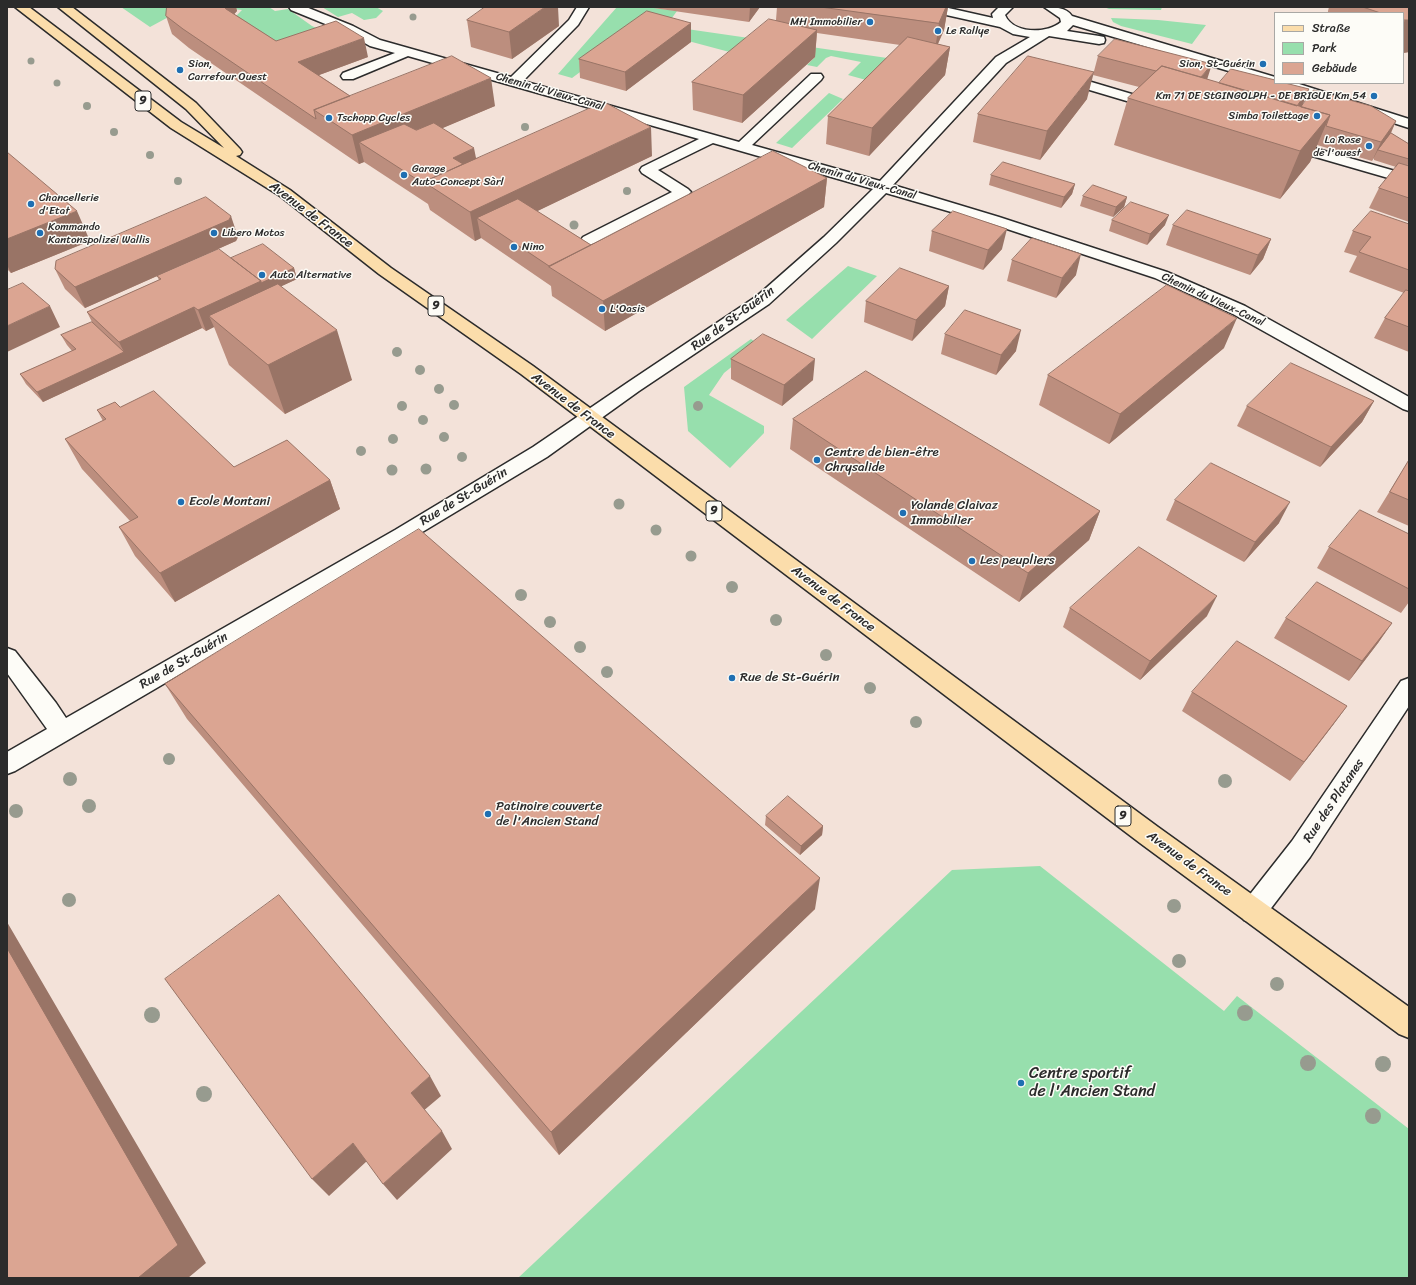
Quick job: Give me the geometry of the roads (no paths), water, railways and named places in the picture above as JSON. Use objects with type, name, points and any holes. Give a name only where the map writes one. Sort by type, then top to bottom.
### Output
[{"type":"main road","name":"Avenue de France","points":[[70,9],[191,106],[256,174]]},
{"type":"main road","name":"Avenue de France","points":[[17,12],[36,19],[176,125],[256,174],[298,203],[385,271],[527,370],[588,417],[1253,911],[1409,1024]]},
{"type":"street","name":"Chemin du Vieux-Canal","points":[[294,7],[349,29],[375,43],[883,187],[994,220],[1161,275],[1239,310],[1409,405]]},
{"type":"street","points":[[514,82],[574,22],[583,7]]},
{"type":"street","points":[[928,7],[1004,25],[1023,32],[1048,33],[1100,40],[1243,71]]},
{"type":"street","name":"Rue de St-Guérin","points":[[7,764],[402,535],[540,452],[588,417],[763,300],[830,240],[883,187],[1000,49],[1004,25],[999,19],[998,14],[1007,7]]},
{"type":"street","points":[[1050,7],[1099,27],[1274,81]]},
{"type":"street","name":"Rue de St-Guérin","points":[[1000,49],[1019,50],[1048,33],[1065,27],[1068,23],[1070,15]]},
{"type":"street","points":[[1000,49],[1021,66]]},
{"type":"street","points":[[348,76],[408,52]]},
{"type":"street","points":[[1048,73],[1170,110]]},
{"type":"street","points":[[742,147],[816,77]]},
{"type":"street","points":[[1285,84],[1409,124]]},
{"type":"street","points":[[589,240],[683,192],[647,170],[713,138]]},
{"type":"street","points":[[1276,141],[1409,180]]},
{"type":"street","points":[[7,657],[48,710],[62,732]]},
{"type":"street","name":"Rue des Platanes","points":[[1253,911],[1301,849],[1409,688]]},
{"type":"place","name":"MH Immobilier","points":[[870,22]]},
{"type":"place","name":"Le Rallye","points":[[938,31]]},
{"type":"place","name":"Sion, St-Guérin","points":[[1263,64]]},
{"type":"place","name":"Sion, Carrefour Ouest","points":[[180,70]]},
{"type":"place","name":"Km 71 DE StGINGOLPH - DE BRIGUE Km 54","points":[[1374,96]]},
{"type":"place","name":"Simba Toilettage","points":[[1317,116]]},
{"type":"place","name":"Tschopp Cycles","points":[[329,118]]},
{"type":"place","name":"La Rose de l'ouest","points":[[1369,146]]},
{"type":"place","name":"Garage Auto-Concept Sàrl","points":[[404,175]]},
{"type":"place","name":"Chancellerie d'Etat","points":[[31,204]]},
{"type":"place","name":"Kommando Kantonspolizei Wallis","points":[[40,233]]},
{"type":"place","name":"Libero Motos","points":[[214,233]]},
{"type":"place","name":"Nino","points":[[514,247]]},
{"type":"place","name":"Auto Alternative","points":[[262,275]]},
{"type":"place","name":"L'Oasis","points":[[602,309]]},
{"type":"place","name":"Centre de bien-être Chrysalide","points":[[817,460]]},
{"type":"place","name":"Ecole Montani","points":[[181,502]]},
{"type":"place","name":"Yolande Claivaz Immobilier","points":[[903,513]]},
{"type":"place","name":"Les peupliers","points":[[972,561]]},
{"type":"place","name":"Rue de St-Guérin","points":[[732,678]]},
{"type":"place","name":"Patinoire couverte de l'Ancien Stand","points":[[488,814]]},
{"type":"place","name":"Centre sportif de l'Ancien Stand","points":[[1021,1083]]}]
